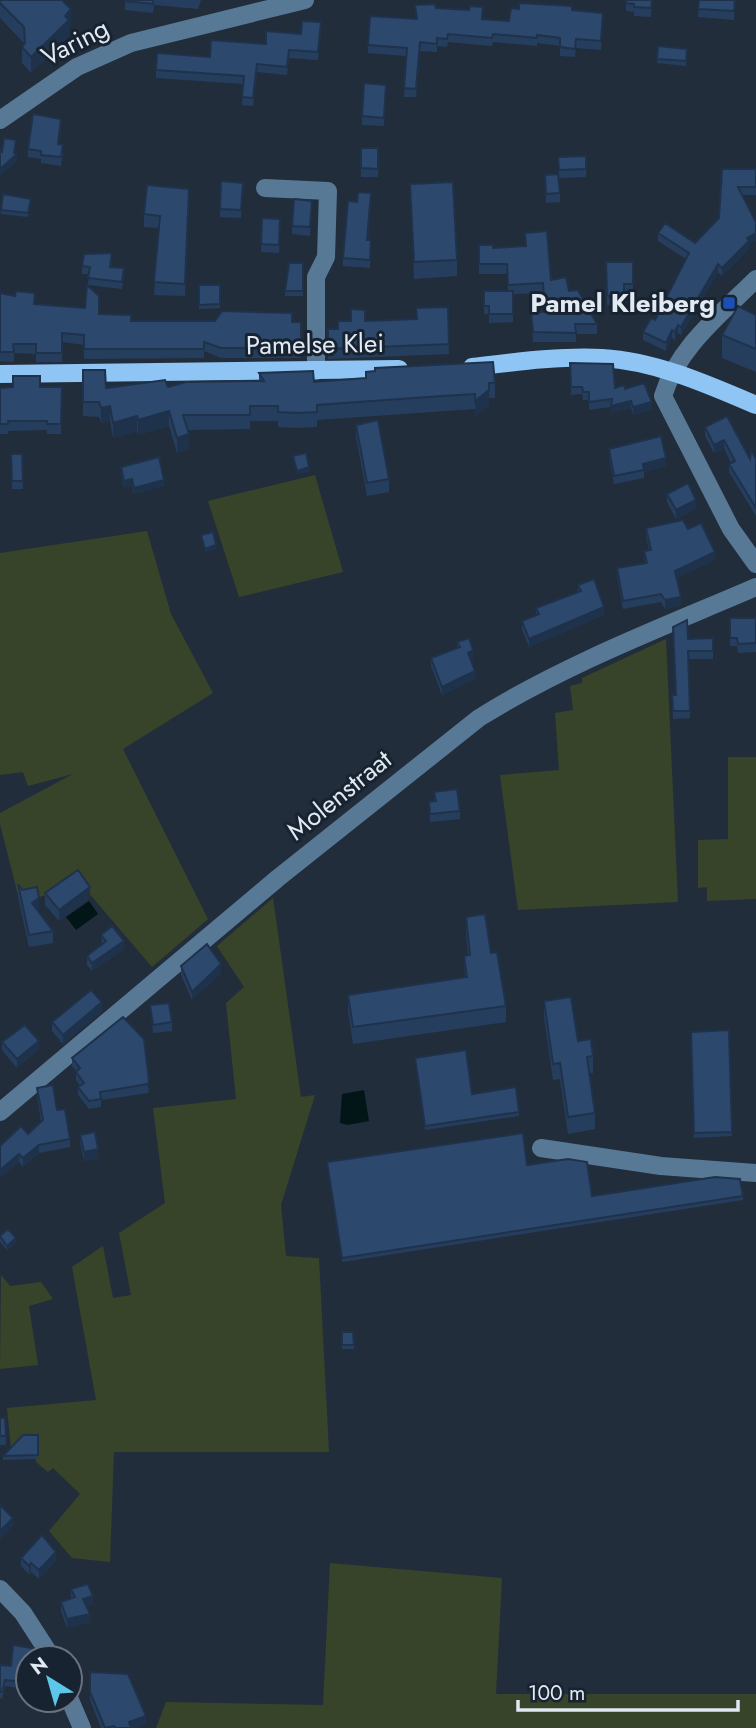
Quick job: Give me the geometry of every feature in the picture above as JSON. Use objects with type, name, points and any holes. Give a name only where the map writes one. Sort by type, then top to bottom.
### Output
[{"type":"main road","points":[[448,368],[542,359],[603,358],[671,371],[756,405]]},
{"type":"main road","name":"Pamelse Klei","points":[[0,374],[416,369]]},
{"type":"street","name":"Varing","points":[[0,120],[77,66],[131,43],[305,0]]},
{"type":"street","points":[[265,188],[337,191],[326,257],[316,277],[316,371]]},
{"type":"street","points":[[756,279],[690,346],[671,371],[663,396],[731,529],[756,564]]},
{"type":"street","name":"Molenstraat","points":[[0,1112],[278,878],[479,718],[509,698],[606,652],[756,587]]},
{"type":"street","points":[[541,1148],[661,1166],[756,1173]]},
{"type":"street","points":[[0,1589],[23,1614],[43,1644]]},
{"type":"green space","points":[[315,475],[343,572],[239,597],[208,501]]},
{"type":"green space","points":[[147,531],[171,614],[213,693],[123,749],[208,919],[152,967],[76,878],[56,892],[20,903],[0,824],[0,813],[73,774],[28,786],[23,772],[0,775],[0,553]]},
{"type":"green space","points":[[666,639],[678,902],[518,910],[500,775],[559,770],[555,713],[573,710],[570,686],[582,683],[582,678]]},
{"type":"green space","points":[[728,757],[756,757],[756,899],[707,901],[707,887],[698,888],[698,840],[728,839]]},
{"type":"green space","points":[[273,898],[301,1097],[315,1095],[281,1205],[286,1256],[319,1258],[329,1452],[114,1452],[110,1562],[72,1558],[49,1531],[80,1494],[53,1468],[48,1472],[36,1462],[34,1446],[11,1449],[7,1408],[96,1400],[72,1267],[103,1246],[113,1298],[131,1295],[119,1233],[165,1203],[153,1108],[236,1099],[226,1003],[244,987],[217,946]]},
{"type":"green space","points":[[1,1275],[10,1286],[41,1282],[53,1299],[29,1306],[38,1365],[0,1369]]},
{"type":"green space","points":[[330,1563],[502,1578],[496,1694],[756,1694],[756,1728],[156,1728],[166,1702],[323,1705]]},
{"type":"shaded area","points":[[89,901],[98,914],[76,930],[66,917]]},
{"type":"shaded area","points":[[364,1090],[369,1121],[348,1125],[340,1123],[342,1094]]},
{"type":"building","points":[[0,0],[62,0],[71,9],[65,16],[69,20],[31,57],[22,47],[25,43],[24,27]]},
{"type":"building","points":[[153,0],[153,4],[125,1]]},
{"type":"building","points":[[626,0],[652,0],[651,8],[634,7],[634,4],[626,3]]},
{"type":"building","points":[[699,0],[735,0],[734,11],[698,9]]},
{"type":"building","points":[[519,3],[572,6],[572,10],[603,13],[601,41],[576,39],[575,49],[560,47],[560,38],[537,35],[537,38],[493,34],[492,38],[448,34],[447,39],[437,38],[437,44],[420,42],[416,89],[404,88],[407,48],[368,45],[370,16],[417,19],[415,5],[435,4],[436,8],[469,10],[470,6],[483,7],[482,19],[509,21],[511,8],[519,9]]},
{"type":"building","points":[[302,21],[321,22],[318,52],[289,50],[287,67],[257,64],[253,98],[242,97],[244,76],[156,70],[157,53],[210,57],[211,40],[266,44],[266,31],[301,34]]},
{"type":"building","points":[[658,46],[687,49],[686,61],[657,59]]},
{"type":"building","points":[[364,83],[386,85],[384,118],[362,116]]},
{"type":"building","points":[[33,114],[61,119],[58,144],[63,145],[61,157],[41,155],[41,151],[28,149]]},
{"type":"building","points":[[4,138],[16,140],[14,153],[17,154],[0,169],[0,151],[2,152]]},
{"type":"building","points":[[361,148],[378,148],[378,169],[361,168]]},
{"type":"building","points":[[586,156],[586,169],[559,170],[558,157]]},
{"type":"building","points":[[722,169],[756,169],[756,187],[738,187],[756,222],[756,233],[747,238],[749,241],[722,268],[718,264],[681,327],[678,325],[675,332],[672,330],[666,343],[643,332],[651,318],[655,320],[689,253],[658,233],[665,223],[695,243],[719,218]]},
{"type":"building","points":[[558,174],[560,193],[546,194],[545,175]]},
{"type":"building","points":[[221,181],[243,183],[241,210],[220,209]]},
{"type":"building","points":[[453,182],[457,260],[414,262],[410,184]]},
{"type":"building","points":[[147,185],[189,189],[185,284],[154,282],[160,216],[144,214]]},
{"type":"building","points":[[358,192],[371,193],[367,240],[371,240],[370,260],[343,258],[348,201],[357,202]]},
{"type":"building","points":[[3,194],[31,199],[28,213],[1,210]]},
{"type":"building","points":[[294,199],[312,201],[310,227],[292,226]]},
{"type":"building","points":[[262,218],[280,219],[279,245],[261,244]]},
{"type":"building","points":[[547,231],[551,280],[566,277],[569,291],[578,290],[597,324],[575,324],[576,333],[533,332],[531,312],[545,312],[543,283],[508,285],[507,264],[479,264],[479,245],[493,245],[493,248],[526,246],[525,233]]},
{"type":"building","points":[[112,253],[110,267],[124,268],[122,282],[88,278],[90,267],[82,266],[84,254]]},
{"type":"building","points":[[606,262],[633,262],[633,284],[624,284],[624,296],[607,296]]},
{"type":"building","points":[[289,263],[303,263],[303,291],[285,291]]},
{"type":"building","points":[[87,285],[99,296],[99,314],[131,315],[131,321],[215,321],[222,311],[292,313],[292,322],[301,322],[301,348],[221,348],[204,342],[204,349],[84,349],[84,335],[62,333],[62,353],[36,353],[36,344],[13,344],[14,352],[0,352],[0,293],[15,296],[16,291],[35,293],[34,304],[85,308]]},
{"type":"building","points":[[199,285],[220,285],[220,304],[199,305]]},
{"type":"building","points":[[484,291],[513,291],[513,314],[489,314],[489,306],[484,306]]},
{"type":"building","points":[[738,306],[756,315],[756,349],[722,335]]},
{"type":"building","points":[[448,307],[449,344],[328,349],[328,329],[338,329],[338,321],[351,321],[351,309],[365,310],[365,321],[417,319],[416,308]]},
{"type":"building","points":[[493,362],[495,383],[489,383],[489,390],[475,401],[475,394],[442,396],[317,405],[317,412],[298,413],[278,412],[278,406],[250,406],[250,415],[183,415],[189,434],[177,438],[169,411],[138,420],[137,416],[113,423],[110,406],[101,408],[99,402],[83,402],[83,370],[105,370],[106,388],[165,380],[168,387],[186,382],[264,381],[259,373],[313,371],[314,382],[366,378],[366,372],[375,371],[375,368]]},
{"type":"building","points":[[570,363],[613,364],[615,388],[624,385],[625,389],[644,383],[652,402],[633,407],[631,401],[611,406],[612,399],[589,402],[589,392],[583,392],[582,387],[571,387]]},
{"type":"building","points":[[13,376],[40,376],[40,387],[62,387],[61,424],[47,424],[47,421],[8,421],[8,424],[0,424],[0,388],[13,387]]},
{"type":"building","points":[[727,416],[750,459],[751,450],[756,459],[756,508],[729,464],[735,461],[724,440],[714,445],[705,427]]},
{"type":"building","points":[[378,420],[389,479],[367,483],[356,425]]},
{"type":"building","points":[[661,436],[666,458],[643,464],[644,470],[614,476],[609,449]]},
{"type":"building","points":[[306,453],[309,467],[297,471],[293,456]]},
{"type":"building","points":[[11,454],[22,454],[23,481],[12,481]]},
{"type":"building","points":[[159,457],[164,480],[134,488],[132,479],[124,481],[121,467]]},
{"type":"building","points":[[688,483],[696,500],[676,510],[667,494]]},
{"type":"building","points":[[683,520],[688,529],[701,523],[715,552],[675,571],[681,597],[665,600],[661,594],[623,601],[617,568],[647,563],[644,551],[651,550],[646,528]]},
{"type":"building","points":[[213,532],[216,545],[205,549],[201,535]]},
{"type":"building","points":[[594,579],[604,607],[529,639],[522,621],[539,614],[536,608],[581,591],[578,585]]},
{"type":"building","points":[[730,618],[756,618],[756,643],[738,644],[737,638],[730,638]]},
{"type":"building","points":[[687,620],[688,639],[713,638],[713,651],[688,651],[690,711],[673,711],[672,695],[676,695],[673,627]]},
{"type":"building","points":[[469,638],[473,650],[468,653],[475,671],[442,687],[431,658],[460,647],[457,642]]},
{"type":"building","points":[[457,789],[460,811],[430,814],[429,802],[436,801],[434,792]]},
{"type":"building","points":[[78,870],[90,887],[59,910],[45,893]]},
{"type":"building","points":[[18,884],[22,890],[37,887],[39,898],[32,903],[53,931],[29,935]]},
{"type":"building","points":[[485,914],[491,953],[497,952],[506,1006],[353,1027],[348,995],[467,977],[464,956],[470,955],[466,917]]},
{"type":"building","points":[[112,926],[124,941],[92,963],[87,956],[106,941],[101,935]]},
{"type":"building","points":[[207,944],[221,964],[192,992],[181,966]]},
{"type":"building","points":[[91,990],[102,1002],[63,1035],[52,1022]]},
{"type":"building","points":[[571,997],[578,1041],[591,1039],[593,1056],[587,1057],[595,1113],[568,1117],[560,1063],[553,1064],[544,1001]]},
{"type":"building","points":[[169,1003],[172,1022],[153,1025],[150,1005]]},
{"type":"building","points":[[123,1017],[144,1039],[148,1084],[100,1092],[101,1099],[89,1101],[78,1087],[84,1083],[76,1072],[80,1068],[72,1058]]},
{"type":"building","points":[[25,1025],[39,1041],[17,1059],[2,1042]]},
{"type":"building","points":[[729,1030],[732,1132],[694,1133],[691,1032]]},
{"type":"building","points":[[466,1050],[472,1094],[516,1087],[519,1112],[425,1126],[415,1058]]},
{"type":"building","points":[[53,1085],[57,1110],[65,1109],[70,1139],[39,1145],[23,1158],[19,1154],[0,1170],[0,1146],[21,1126],[28,1134],[43,1120],[37,1088]]},
{"type":"building","points":[[95,1132],[98,1149],[84,1152],[80,1135]]},
{"type":"building","points":[[523,1133],[527,1165],[568,1159],[587,1162],[592,1196],[715,1177],[740,1179],[743,1196],[342,1258],[327,1162]]},
{"type":"building","points":[[8,1229],[16,1238],[7,1246],[0,1236]]},
{"type":"building","points":[[342,1332],[353,1332],[354,1345],[342,1345]]},
{"type":"building","points":[[0,1418],[5,1418],[6,1436],[0,1436]]},
{"type":"building","points":[[23,1435],[38,1435],[38,1455],[3,1456]]},
{"type":"building","points":[[0,1505],[13,1518],[0,1531]]},
{"type":"building","points":[[42,1535],[56,1552],[39,1570],[31,1563],[29,1566],[21,1558]]},
{"type":"building","points":[[88,1584],[93,1596],[83,1599],[90,1614],[67,1619],[61,1602],[75,1597],[71,1589]]},
{"type":"building","points":[[13,1645],[14,1681],[5,1680],[0,1692],[0,1665],[11,1666]]},
{"type":"building","points":[[90,1672],[128,1674],[146,1716],[129,1722],[131,1728],[105,1728],[90,1692]]},
{"type":"place","name":"Pamel Kleiberg","points":[[729,303]]}]
